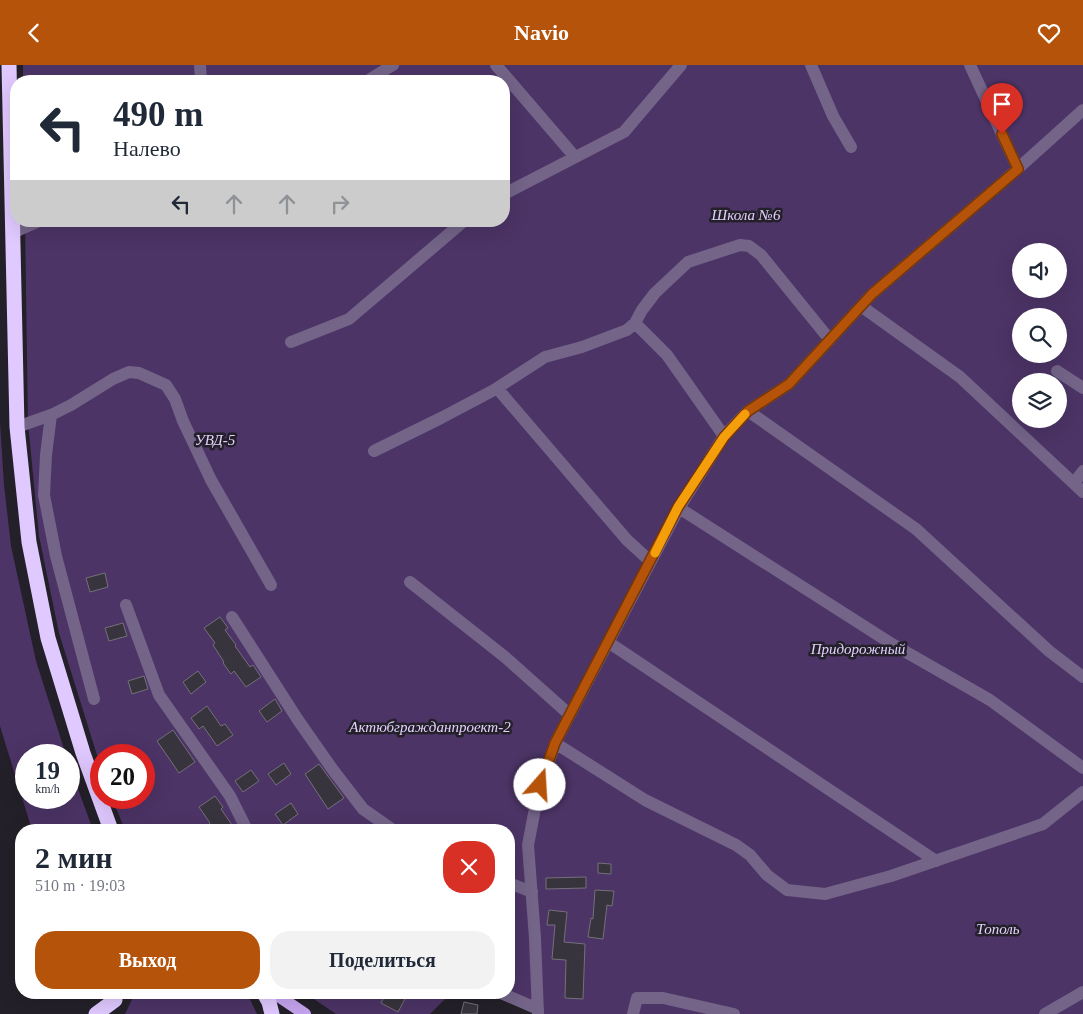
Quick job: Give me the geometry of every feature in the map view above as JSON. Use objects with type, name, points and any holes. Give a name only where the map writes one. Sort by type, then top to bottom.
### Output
[{"type":"highway","points":[[9,65],[10,121]]},
{"type":"highway","points":[[12,227],[17,427],[29,542],[48,639],[83,753],[109,824]]},
{"type":"highway","points":[[267,999],[272,1014]]},
{"type":"highway","points":[[96,1014],[116,1002]]},
{"type":"main road","points":[[283,999],[305,1014]]},
{"type":"lane","points":[[377,75],[393,65]]},
{"type":"lane","points":[[496,65],[505,75]]},
{"type":"lane","points":[[510,191],[624,132],[681,65]]},
{"type":"lane","points":[[811,65],[833,116],[851,147]]},
{"type":"lane","points":[[970,65],[1018,169]]},
{"type":"lane","points":[[510,81],[575,157]]},
{"type":"lane","points":[[538,1012],[528,845],[537,798],[555,743],[678,507],[724,437],[748,411],[789,384],[872,294],[1018,169],[1083,110]]},
{"type":"lane","points":[[12,233],[26,227]]},
{"type":"lane","points":[[291,342],[349,319],[457,227]]},
{"type":"lane","points":[[374,451],[497,388],[545,357],[582,347],[627,330],[635,323],[655,293],[688,262],[740,245],[749,247],[761,255],[830,340]]},
{"type":"lane","points":[[861,306],[960,377],[1079,487],[1083,471]]},
{"type":"lane","points":[[635,323],[667,355],[724,437]]},
{"type":"lane","points":[[1057,371],[1083,388]]},
{"type":"lane","points":[[17,427],[51,415],[113,379],[129,372],[139,373],[166,385],[175,399],[183,421],[211,480],[271,585]]},
{"type":"lane","points":[[497,388],[627,540],[650,561]]},
{"type":"lane","points":[[748,411],[916,529],[1049,651],[1083,677]]},
{"type":"lane","points":[[51,415],[44,495],[56,556],[94,699]]},
{"type":"lane","points":[[678,507],[892,644],[990,700],[1083,768]]},
{"type":"lane","points":[[410,582],[505,657],[570,715]]},
{"type":"lane","points":[[126,605],[159,695],[230,796],[244,824]]},
{"type":"lane","points":[[232,617],[298,720],[333,770],[363,809],[384,824]]},
{"type":"lane","points":[[608,642],[936,861]]},
{"type":"lane","points":[[555,743],[646,799],[736,845],[755,860],[767,875],[787,890],[825,894],[891,876],[1043,824],[1083,792]]},
{"type":"lane","points":[[515,886],[532,893]]},
{"type":"lane","points":[[1045,1014],[1083,992]]},
{"type":"lane","points":[[633,1014],[637,998],[663,998],[734,1014]]},
{"type":"lane","points":[[513,999],[538,1012]]},
{"type":"green space","points":[[23,65],[1083,65],[1083,1014],[538,1014],[515,997],[515,824],[123,824],[116,809],[155,809],[155,744],[94,744],[59,633],[39,536],[28,423],[25,227],[510,227],[510,75],[23,75]]},
{"type":"green space","points":[[0,423],[4,485],[11,546],[36,661],[62,744],[15,744],[15,775],[0,726]]},
{"type":"green space","points":[[80,794],[91,824],[30,824],[26,809],[80,809]]},
{"type":"green space","points":[[132,999],[250,999],[257,1014],[125,1014]]},
{"type":"green space","points":[[314,999],[445,999],[430,1014],[336,1014]]},
{"type":"building","points":[[105,573],[108,587],[90,592],[86,578]]},
{"type":"building","points":[[220,617],[228,628],[225,630],[235,646],[250,667],[253,665],[261,677],[246,687],[234,671],[231,674],[223,663],[213,645],[215,643],[204,628]]},
{"type":"building","points":[[123,623],[127,636],[109,641],[105,628]]},
{"type":"building","points":[[198,671],[206,682],[191,694],[183,682]]},
{"type":"building","points":[[144,676],[148,689],[132,694],[128,681]]},
{"type":"building","points":[[275,699],[282,711],[267,722],[259,711]]},
{"type":"building","points":[[207,706],[221,726],[225,724],[233,735],[217,746],[203,726],[199,729],[191,718]]},
{"type":"building","points":[[173,730],[195,762],[179,773],[157,741]]},
{"type":"building","points":[[284,763],[291,774],[276,785],[268,774]]},
{"type":"building","points":[[319,764],[344,798],[328,809],[305,774]]},
{"type":"building","points":[[251,770],[259,781],[243,792],[235,781]]},
{"type":"building","points":[[215,796],[231,824],[209,824],[199,807]]},
{"type":"building","points":[[291,803],[298,814],[282,824],[275,814]]},
{"type":"building","points":[[598,863],[611,864],[611,874],[598,873]]},
{"type":"building","points":[[586,877],[586,888],[546,889],[546,878]]},
{"type":"building","points":[[595,890],[614,891],[612,906],[607,905],[603,939],[588,937],[591,918],[593,919]]},
{"type":"building","points":[[549,910],[567,912],[564,942],[585,944],[583,999],[565,998],[566,960],[552,959],[555,925],[547,925]]},
{"type":"building","points":[[383,999],[405,999],[398,1012],[381,1003]]},
{"type":"building","points":[[464,1002],[478,1005],[477,1014],[461,1014]]},
{"type":"slow traffic","points":[[655,553],[678,507],[724,437],[745,414]]},
{"type":"route","points":[[540,785],[555,743],[678,507],[724,437],[748,411],[789,384],[872,294],[1018,169],[1002,134]]},
{"type":"park label","name":"Школа №6","points":[[746,215]]},
{"type":"park label","name":"УВД-5","points":[[215,440]]},
{"type":"park label","name":"Придорожный","points":[[858,649]]},
{"type":"park label","name":"Актюбгражданпроект-2","points":[[430,727]]},
{"type":"park label","name":"Тополь","points":[[998,929]]}]
